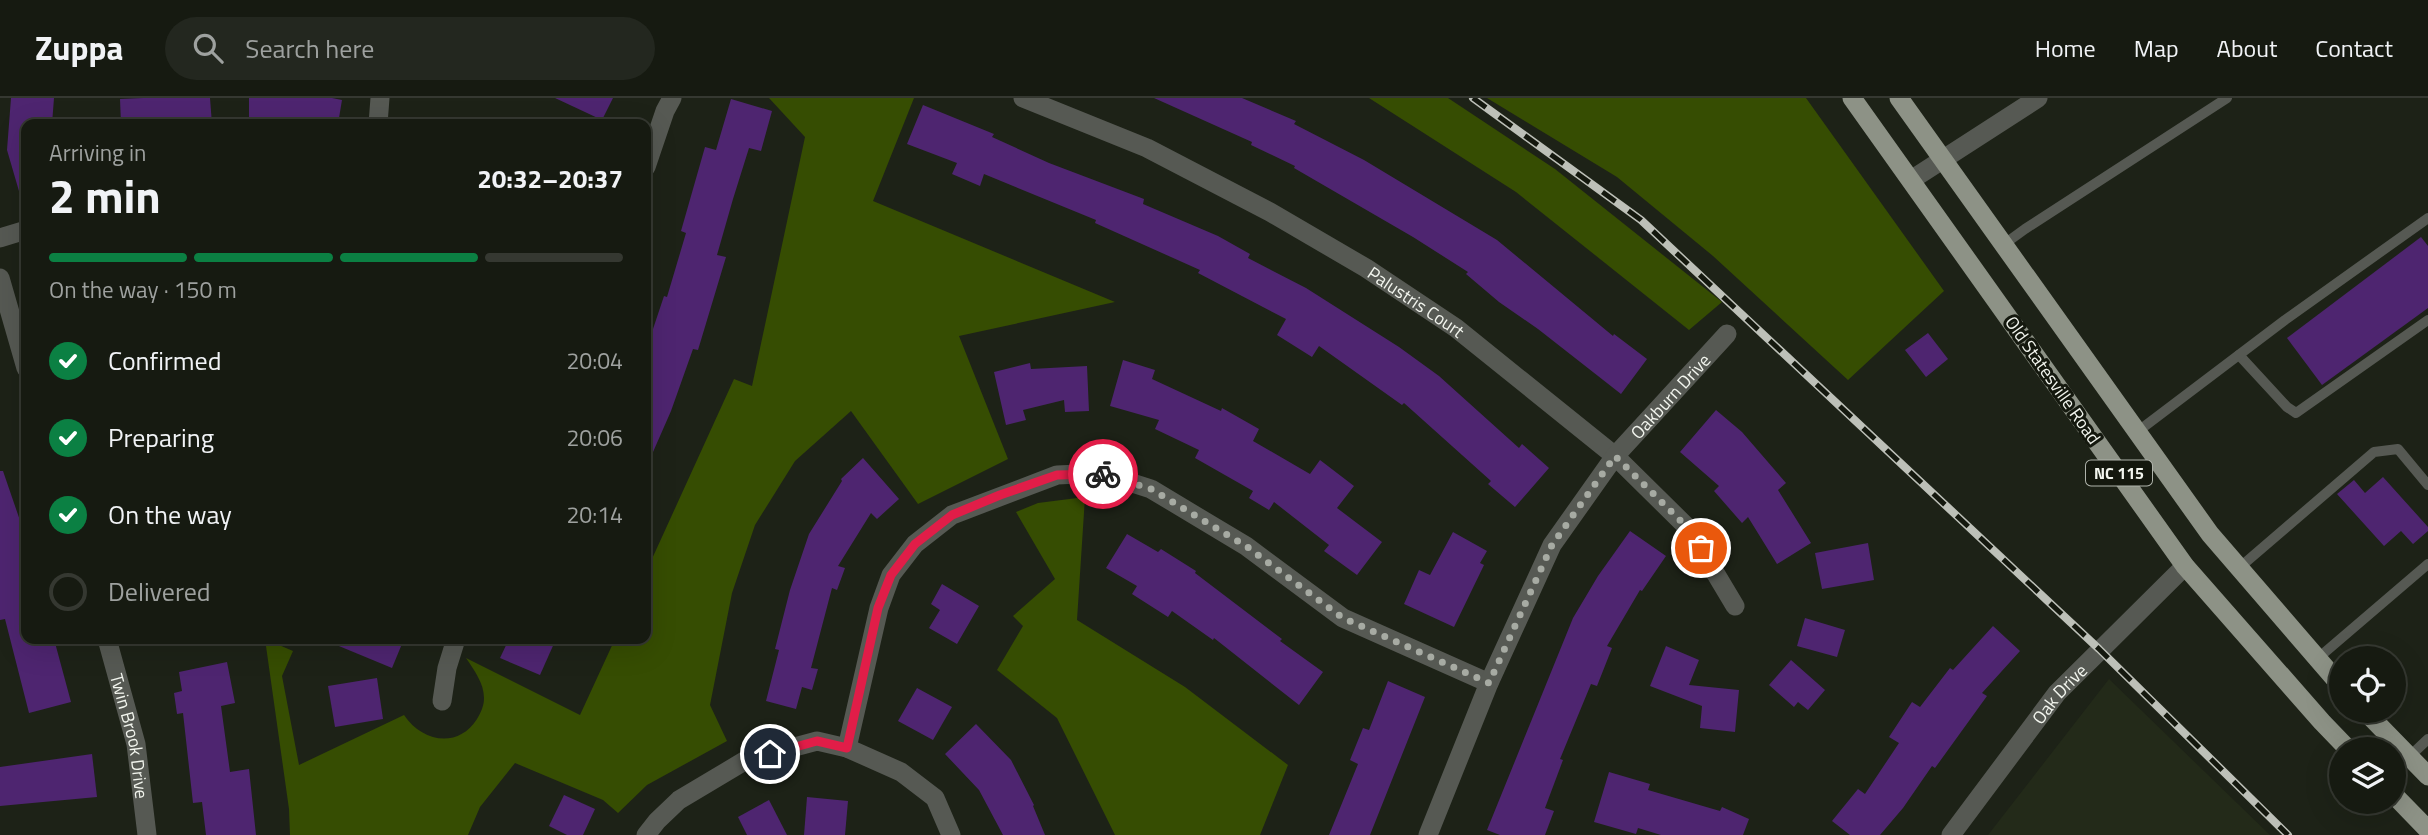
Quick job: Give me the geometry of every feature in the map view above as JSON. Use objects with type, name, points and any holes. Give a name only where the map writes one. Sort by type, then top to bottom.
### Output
[{"type":"main road","name":"Old Statesville Road","points":[[1852,98],[2185,566],[2336,737]]},
{"type":"main road","name":"NC 115","points":[[1899,98],[2210,534],[2329,672]]},
{"type":"main road","points":[[2376,723],[2428,776]]},
{"type":"main road","points":[[2406,808],[2428,830]]},
{"type":"street","points":[[378,119],[380,98]]},
{"type":"street","points":[[651,151],[671,98]]},
{"type":"street","name":"Palustris Court","points":[[1023,98],[1147,148],[1270,212],[1366,268],[1456,328],[1615,456],[1689,529],[1735,606]]},
{"type":"street","points":[[1911,180],[2038,98]]},
{"type":"street","points":[[0,238],[21,232]]},
{"type":"street","points":[[0,278],[21,351]]},
{"type":"street","name":"Oakburn Drive","points":[[1428,835],[1489,683],[1552,545],[1615,456],[1727,334]]},
{"type":"street","points":[[847,748],[878,608],[891,575],[915,544],[952,515],[1057,475],[1101,473],[1151,489],[1246,546],[1343,618],[1489,683]]},
{"type":"street","name":"Oak Drive","points":[[1951,835],[2057,693],[2185,566]]},
{"type":"street","name":"Twin Brook Drive","points":[[108,644],[136,744],[147,835]]},
{"type":"street","points":[[442,701],[447,668],[454,644]]},
{"type":"street","points":[[646,835],[679,800],[746,760],[817,741],[847,748],[901,772],[934,798],[951,835]]},
{"type":"lane","points":[[2003,245],[2227,98]]},
{"type":"lane","points":[[2137,432],[2428,218]]},
{"type":"lane","points":[[2239,355],[2287,407],[2296,413],[2428,320]]},
{"type":"lane","points":[[2239,568],[2375,452],[2398,449],[2428,485]]},
{"type":"lane","points":[[2317,659],[2428,565]]},
{"type":"lane","points":[[2409,757],[2428,739]]},
{"type":"shaded area","points":[[2109,679],[2270,835],[1988,835]]},
{"type":"green space","points":[[769,98],[914,98],[873,201],[1115,302],[959,336],[1008,459],[918,504],[851,411],[795,461],[755,525],[732,593],[710,705],[727,741],[647,785],[618,813],[603,800],[515,763],[480,807],[468,835],[290,835],[289,809],[266,644],[277,644],[293,651],[282,676],[299,765],[404,715],[420,731],[430,736],[450,738],[460,735],[477,719],[484,701],[480,682],[466,658],[580,715],[613,644],[651,644],[651,561],[734,379],[752,386],[805,137]]},
{"type":"green space","points":[[1369,98],[1448,98],[1555,169],[1722,302],[1689,330],[1516,192]]},
{"type":"green space","points":[[1487,98],[1806,98],[1944,291],[1848,380],[1713,256],[1617,177]]},
{"type":"green space","points":[[1085,497],[1077,620],[1185,687],[1288,765],[1260,835],[1115,835],[1057,718],[997,670],[1023,626],[1013,616],[1055,579],[1016,512],[1038,503]]},
{"type":"building","points":[[11,98],[54,98],[52,119],[21,119],[21,198],[7,150]]},
{"type":"building","points":[[210,98],[212,119],[121,119],[120,99]]},
{"type":"building","points":[[249,98],[342,100],[339,119],[249,119]]},
{"type":"building","points":[[555,98],[613,98],[602,119]]},
{"type":"building","points":[[1154,98],[1242,98],[1296,121],[1294,124],[1364,160],[1497,240],[1613,336],[1614,334],[1647,359],[1621,394],[1499,302],[1466,274],[1468,272],[1413,237],[1294,168],[1295,166],[1251,145],[1252,142]]},
{"type":"building","points":[[731,99],[772,111],[761,151],[749,148],[717,255],[726,257],[698,350],[693,349],[651,457],[651,335],[664,296],[667,297],[686,233],[681,231],[705,147],[716,150]]},
{"type":"building","points":[[923,105],[994,134],[992,137],[1049,163],[1144,199],[1143,204],[1218,236],[1250,254],[1248,258],[1306,288],[1399,347],[1439,376],[1519,448],[1522,444],[1549,468],[1515,507],[1488,484],[1491,481],[1404,403],[1402,405],[1319,346],[1312,357],[1277,335],[1286,319],[1198,273],[1200,270],[1095,223],[1096,220],[984,174],[980,186],[952,174],[957,163],[907,144]]},
{"type":"building","points":[[2421,237],[2428,246],[2428,308],[2322,385],[2287,338]]},
{"type":"building","points":[[1928,333],[1948,359],[1926,377],[1905,350]]},
{"type":"building","points":[[1123,360],[1155,370],[1152,379],[1221,411],[1222,408],[1259,429],[1253,441],[1310,474],[1320,460],[1354,486],[1337,508],[1382,542],[1357,575],[1324,551],[1329,545],[1274,502],[1269,510],[1249,498],[1253,491],[1195,458],[1199,450],[1155,429],[1159,420],[1110,406]]},
{"type":"building","points":[[1030,363],[1031,369],[1087,366],[1089,411],[1065,412],[1064,400],[1023,410],[1026,420],[1006,425],[994,372]]},
{"type":"building","points":[[1716,410],[1742,432],[1786,483],[1778,490],[1811,543],[1777,564],[1748,517],[1742,523],[1714,491],[1719,486],[1680,452]]},
{"type":"building","points":[[863,458],[899,499],[877,519],[871,513],[838,566],[845,568],[837,590],[832,588],[811,668],[818,669],[812,690],[802,687],[796,709],[766,701],[779,650],[775,649],[790,590],[809,534],[841,479]]},
{"type":"building","points":[[0,471],[3,471],[21,523],[21,644],[55,644],[71,702],[29,713],[5,619],[0,620]]},
{"type":"building","points":[[2383,477],[2428,527],[2428,531],[2413,544],[2401,531],[2384,546],[2337,494],[2354,480],[2365,493]]},
{"type":"building","points":[[1630,531],[1666,556],[1642,591],[1640,590],[1607,646],[1612,648],[1597,686],[1591,684],[1560,759],[1563,760],[1545,808],[1554,811],[1545,835],[1500,835],[1487,830],[1573,618],[1598,576]]},
{"type":"building","points":[[1453,532],[1487,551],[1480,563],[1484,565],[1454,627],[1404,604],[1419,570],[1430,575]]},
{"type":"building","points":[[1127,534],[1158,552],[1161,549],[1196,571],[1195,573],[1282,639],[1280,641],[1323,672],[1299,705],[1214,638],[1213,640],[1172,611],[1168,617],[1132,594],[1137,586],[1106,568]]},
{"type":"building","points":[[1868,543],[1874,580],[1822,589],[1815,553]]},
{"type":"building","points":[[942,584],[979,606],[957,644],[929,628],[940,610],[931,604]]},
{"type":"building","points":[[1805,618],[1845,630],[1837,657],[1797,646]]},
{"type":"building","points":[[1993,626],[2020,651],[1982,693],[1987,696],[1935,768],[1932,766],[1903,808],[1880,835],[1850,835],[1832,821],[1858,789],[1865,794],[1899,743],[1889,737],[1912,702],[1920,707],[1950,668],[1953,670]]},
{"type":"building","points":[[334,644],[402,644],[392,668]]},
{"type":"building","points":[[507,644],[554,644],[540,675],[500,658]]},
{"type":"building","points":[[1666,646],[1699,660],[1689,685],[1739,690],[1735,732],[1700,728],[1702,706],[1650,686]]},
{"type":"building","points":[[1791,660],[1825,690],[1808,710],[1798,702],[1794,707],[1769,685]]},
{"type":"building","points":[[227,662],[235,703],[221,706],[230,772],[249,769],[256,835],[206,835],[202,802],[193,803],[183,713],[177,714],[174,693],[182,691],[179,672]]},
{"type":"building","points":[[377,678],[383,719],[335,727],[328,686]]},
{"type":"building","points":[[1388,681],[1425,697],[1370,835],[1329,835],[1358,764],[1350,760],[1363,728],[1369,730]]},
{"type":"building","points":[[917,688],[952,707],[933,740],[898,721]]},
{"type":"building","points":[[976,724],[1011,760],[1034,805],[1045,835],[1003,835],[979,790],[945,754]]},
{"type":"building","points":[[92,754],[97,797],[0,806],[0,767]]},
{"type":"building","points":[[1609,772],[1650,784],[1648,790],[1720,811],[1722,807],[1749,819],[1743,835],[1661,835],[1638,828],[1636,834],[1594,822]]},
{"type":"building","points":[[564,795],[595,809],[583,835],[567,835],[549,826]]},
{"type":"building","points":[[807,797],[848,801],[845,835],[804,835]]},
{"type":"building","points":[[769,800],[787,835],[747,835],[738,817]]},
{"type":"railway","points":[[1473,98],[1641,220],[2099,649],[2288,835]]},
{"type":"way so far","points":[[1103,474],[1151,489],[1246,546],[1343,618],[1489,683],[1552,545],[1615,456],[1689,529],[1701,548]]},
{"type":"route","points":[[770,754],[817,741],[847,748],[878,608],[891,575],[915,544],[952,515],[1000,495],[1057,475],[1103,474]]}]
